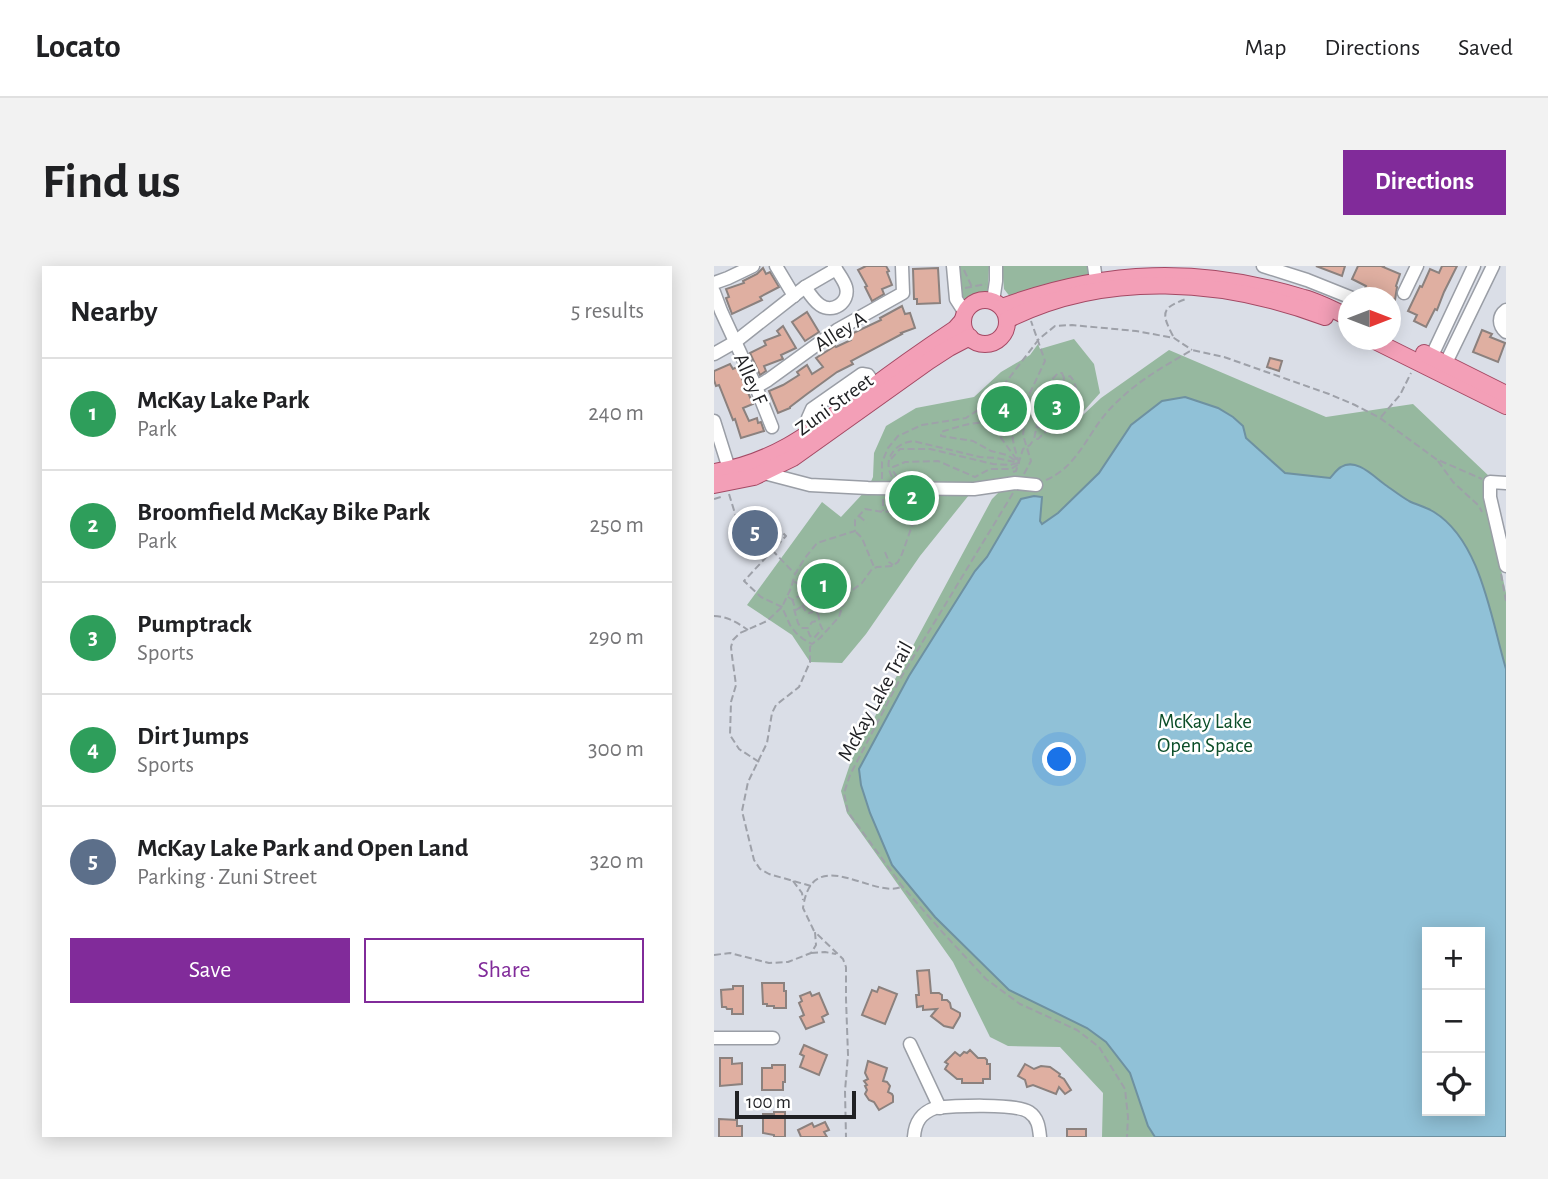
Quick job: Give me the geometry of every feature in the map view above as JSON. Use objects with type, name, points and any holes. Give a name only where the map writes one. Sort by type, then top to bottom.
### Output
[{"type":"main road","points":[[1001,309],[1095,273],[1124,276],[1197,275],[1253,284],[1307,298],[1338,312]]},
{"type":"main road","points":[[1001,309],[1004,333],[995,342],[982,344],[970,337],[964,326],[964,316],[974,303],[987,299],[1001,309],[1035,307],[1114,288],[1164,286],[1218,289],[1267,299],[1304,309],[1338,323]]},
{"type":"main road","name":"Zuni Street","points":[[714,485],[725,474],[772,455],[816,428],[955,329],[964,316]]},
{"type":"main road","name":"Zuni Street","points":[[725,474],[764,472],[793,458],[929,361],[970,337]]},
{"type":"main road","points":[[1401,343],[1506,406]]},
{"type":"main road","points":[[1398,350],[1506,394]]},
{"type":"street","points":[[714,283],[753,266]]},
{"type":"street","points":[[776,266],[794,296]]},
{"type":"street","name":"Alley A","points":[[756,387],[847,324],[903,293],[902,266]]},
{"type":"street","points":[[953,266],[956,299],[964,316]]},
{"type":"street","points":[[996,266],[1001,309]]},
{"type":"street","points":[[1253,284],[1256,266]]},
{"type":"street","points":[[1263,266],[1338,292]]},
{"type":"street","points":[[1404,293],[1417,266]]},
{"type":"street","points":[[1436,365],[1474,266]]},
{"type":"street","points":[[1436,365],[1493,266]]},
{"type":"street","points":[[714,354],[735,342],[805,287],[835,267],[844,284],[845,298],[838,307],[829,309],[818,304],[805,287]]},
{"type":"street","name":"Alley F","points":[[714,292],[772,428]]},
{"type":"street","points":[[838,307],[847,324]]},
{"type":"street","points":[[1506,310],[1500,320],[1502,329],[1506,332]]},
{"type":"street","points":[[714,421],[725,474]]},
{"type":"street","points":[[764,472],[810,485],[974,489],[1011,478],[1036,485]]},
{"type":"street","points":[[1503,568],[1490,497],[1490,482],[1506,483]]},
{"type":"street","points":[[714,1038],[773,1038]]},
{"type":"street","points":[[910,1044],[940,1108]]},
{"type":"street","points":[[914,1137],[916,1127],[928,1111],[940,1108],[1016,1107],[1026,1110],[1034,1117],[1038,1123],[1040,1137]]},
{"type":"path","points":[[963,266],[972,287]]},
{"type":"path","points":[[960,289],[991,282]]},
{"type":"path","points":[[1174,338],[1167,325],[1166,309],[1173,303],[1186,299],[1187,295]]},
{"type":"path","name":"McKay Lake Trail","points":[[1030,320],[1045,361],[1028,397],[1023,435],[1031,461],[1026,473],[1011,478],[1013,494],[894,689],[850,775],[844,793],[848,812],[902,886],[986,979],[1020,1004],[1077,1030],[1099,1047],[1125,1089],[1127,1137]]},
{"type":"path","points":[[883,512],[882,462],[888,448],[898,436],[922,425],[966,418],[993,399],[1039,340],[1055,326],[1072,325],[1136,331],[1174,338],[1192,350],[1224,357],[1329,394],[1380,418],[1436,458],[1490,482]]},
{"type":"path","points":[[1036,485],[1057,475],[1072,462],[1106,413],[1132,387],[1192,350]]},
{"type":"path","points":[[1380,418],[1407,384],[1411,374],[1408,368]]},
{"type":"path","points":[[1034,439],[1035,429],[1045,387],[1058,373],[1062,373],[1064,378],[1058,393],[1035,429]]},
{"type":"path","points":[[1011,478],[1020,463],[1023,449],[1034,439],[1038,439],[1077,400],[1073,380],[1070,376],[1064,378]]},
{"type":"path","points":[[1062,384],[1072,407]]},
{"type":"path","points":[[1042,397],[1062,384]]},
{"type":"path","points":[[1009,393],[1015,393],[1020,401],[1012,427],[1013,443],[1020,463],[988,418],[999,400],[1009,393]]},
{"type":"path","points":[[1042,397],[1051,393],[1065,394]]},
{"type":"path","points":[[1035,429],[1057,418],[1059,402],[1053,401]]},
{"type":"path","points":[[991,424],[977,422],[941,432],[941,436],[973,441],[1020,463]]},
{"type":"path","points":[[913,441],[1020,463],[1011,469],[990,469],[975,477],[938,461],[905,461],[893,467],[898,480],[889,473],[893,451],[898,445],[913,441]]},
{"type":"path","points":[[890,460],[900,449],[913,448],[930,449],[993,464],[1010,466],[1020,463]]},
{"type":"path","points":[[1436,458],[1453,482],[1479,506],[1486,518]]},
{"type":"path","points":[[714,499],[730,494],[737,520],[743,523]]},
{"type":"path","points":[[793,600],[805,595],[811,609],[810,636],[814,638],[839,617],[846,595],[862,583],[874,568],[893,565],[902,554],[913,523],[911,515],[891,510],[883,512],[865,509],[855,520],[855,531],[862,538],[874,568]]},
{"type":"path","points":[[858,516],[867,523]]},
{"type":"path","points":[[776,526],[786,536],[744,580],[761,597],[782,607],[793,629],[803,639],[812,643]]},
{"type":"path","points":[[759,762],[739,748],[730,735],[731,702],[736,685],[731,647],[733,640],[740,633],[767,621],[782,607],[795,574],[817,543],[855,531]]},
{"type":"path","points":[[772,550],[795,574]]},
{"type":"path","points":[[885,552],[893,565]]},
{"type":"path","points":[[1503,568],[1506,600]]},
{"type":"path","points":[[793,581],[816,585],[819,576],[811,569],[807,575],[814,578]]},
{"type":"path","points":[[787,597],[793,600],[798,625]]},
{"type":"path","points":[[811,609],[817,599]]},
{"type":"path","points":[[803,606],[811,609]]},
{"type":"path","points":[[803,606],[811,609]]},
{"type":"path","points":[[796,612],[803,606]]},
{"type":"path","points":[[714,616],[734,621],[748,630]]},
{"type":"path","points":[[793,629],[798,625],[812,624],[822,631]]},
{"type":"path","points":[[811,886],[760,869],[754,860],[742,811],[748,782],[767,743],[772,713],[776,705],[799,687],[810,662],[810,647],[822,631]]},
{"type":"path","points":[[804,906],[811,886],[824,877],[847,877],[886,890],[902,886]]},
{"type":"path","points":[[793,880],[802,892],[807,918],[815,932],[843,959],[846,967],[846,1137]]},
{"type":"path","points":[[811,953],[816,945],[815,932]]},
{"type":"path","points":[[714,955],[730,953],[769,963],[788,962],[811,953],[837,954]]},
{"type":"green space","points":[[958,266],[989,266],[988,292],[961,298]]},
{"type":"green space","points":[[1002,266],[1089,266],[1090,278],[1011,298],[1004,289]]},
{"type":"green space","name":"McKay Lake Open Space","points":[[1074,339],[1094,364],[1100,393],[1066,431],[1101,398],[1169,350],[1326,417],[1413,404],[1490,477],[1483,485],[1506,593],[1506,1137],[1102,1137],[1103,1093],[1060,1047],[1008,1046],[990,1037],[953,962],[847,813],[841,791],[851,761],[992,499],[1005,486],[969,495],[920,556],[866,634],[842,663],[810,662],[792,635],[747,605],[822,502],[841,517],[868,488],[873,477],[874,453],[886,426],[916,408],[974,397],[1001,372],[1030,355],[1038,344],[1040,349]]},
{"type":"water","name":"McKay Lake Open Space","points":[[1185,397],[1218,408],[1243,426],[1246,438],[1285,473],[1330,478],[1347,465],[1359,467],[1406,499],[1434,512],[1450,525],[1463,542],[1482,583],[1506,669],[1506,1137],[1155,1137],[1148,1126],[1130,1073],[1106,1042],[1087,1028],[1009,990],[935,917],[892,865],[870,813],[859,769],[909,676],[975,571],[987,557],[1021,499],[1042,497],[1042,524],[1058,513],[1099,473],[1131,425],[1162,401]]},
{"type":"building","points":[[866,266],[886,266],[892,285],[882,289],[884,294],[872,301],[858,270]]},
{"type":"building","points":[[1316,266],[1345,266],[1342,276]]},
{"type":"building","points":[[1358,266],[1384,266],[1400,274],[1397,287],[1366,287],[1352,279]]},
{"type":"building","points":[[1442,266],[1457,266],[1437,310],[1435,309],[1426,327],[1414,321],[1417,315],[1408,311],[1430,269],[1439,273]]},
{"type":"building","points":[[763,268],[766,274],[770,272],[779,287],[760,297],[762,300],[732,314],[726,298],[729,297],[726,289],[744,283],[743,281]]},
{"type":"building","points":[[938,268],[940,303],[917,304],[917,299],[914,299],[913,269]]},
{"type":"building","points":[[902,306],[905,314],[910,313],[915,328],[851,361],[853,364],[837,372],[790,408],[778,413],[769,391],[799,375],[797,372],[807,365],[812,374],[823,367],[816,358],[851,340],[849,335],[881,320],[880,318]]},
{"type":"building","points":[[807,312],[819,332],[805,341],[792,322]]},
{"type":"building","points":[[783,326],[796,348],[781,355],[783,359],[764,366],[766,371],[760,375],[750,353],[766,345],[764,341],[780,335],[777,331]]},
{"type":"building","points":[[1482,330],[1492,334],[1490,337],[1505,343],[1498,362],[1473,352]]},
{"type":"building","points":[[1270,358],[1282,361],[1279,371],[1267,367]]},
{"type":"building","points":[[730,364],[733,369],[737,367],[753,404],[743,408],[749,421],[757,418],[764,431],[741,438],[735,419],[733,420],[719,385],[716,386],[714,380],[714,371]]},
{"type":"building","points":[[929,970],[931,993],[942,995],[942,1000],[947,1000],[951,1008],[960,1013],[953,1028],[944,1026],[931,1016],[937,1009],[923,1010],[923,1006],[917,1007],[917,971]]},
{"type":"building","points":[[762,983],[784,983],[786,1008],[763,1004]]},
{"type":"building","points":[[733,986],[743,986],[743,1014],[732,1014],[732,1009],[722,1007],[721,990],[733,989]]},
{"type":"building","points":[[879,987],[897,994],[885,1024],[862,1015],[872,990],[877,992]]},
{"type":"building","points":[[810,992],[812,996],[819,993],[828,1014],[822,1017],[824,1022],[806,1029],[800,1017],[804,1015],[799,1003],[802,1001],[800,996]]},
{"type":"building","points":[[804,1045],[827,1055],[819,1075],[800,1067],[804,1056],[800,1054]]},
{"type":"building","points":[[970,1050],[990,1064],[990,1079],[983,1079],[983,1083],[962,1083],[962,1079],[957,1079],[945,1069],[948,1064],[945,1062],[955,1052],[960,1056]]},
{"type":"building","points":[[720,1058],[732,1058],[732,1064],[742,1063],[742,1084],[720,1086]]},
{"type":"building","points":[[868,1061],[887,1068],[883,1081],[890,1086],[888,1092],[893,1096],[893,1102],[879,1110],[865,1094],[867,1085],[864,1081],[868,1079],[865,1073]]},
{"type":"building","points":[[1025,1064],[1034,1069],[1041,1066],[1050,1067],[1060,1074],[1071,1090],[1065,1094],[1059,1087],[1056,1094],[1033,1085],[1027,1087],[1025,1080],[1018,1076]]},
{"type":"building","points":[[772,1065],[785,1065],[783,1090],[762,1090],[762,1068],[772,1068]]},
{"type":"building","points":[[785,1112],[785,1137],[763,1133],[763,1114]]},
{"type":"building","points":[[719,1119],[737,1120],[737,1126],[742,1126],[742,1137],[719,1137]]},
{"type":"building","points":[[825,1122],[829,1130],[824,1132],[827,1137],[801,1137],[798,1130],[812,1123],[814,1127]]},
{"type":"building","points":[[1067,1129],[1086,1129],[1086,1137],[1067,1137]]},
{"type":"place","name":"Pumptrack","points":[[1057,407]]},
{"type":"place","name":"Dirt Jumps","points":[[1004,409]]},
{"type":"place","name":"Broomfield McKay Bike Park","points":[[912,498]]},
{"type":"place","name":"McKay Lake Park and Open Land","points":[[755,533]]},
{"type":"place","name":"McKay Lake Park","points":[[824,586]]}]
